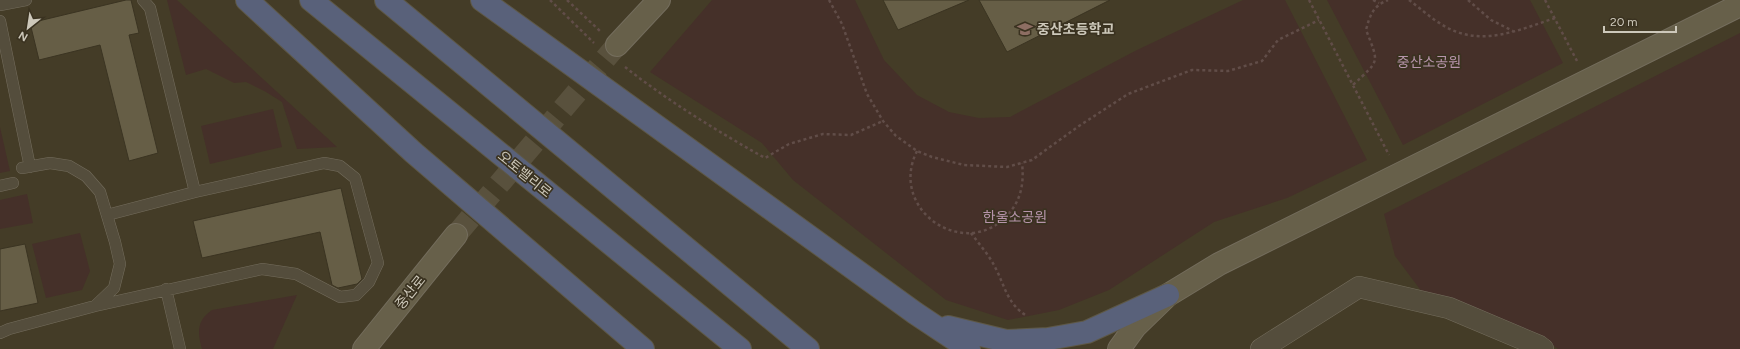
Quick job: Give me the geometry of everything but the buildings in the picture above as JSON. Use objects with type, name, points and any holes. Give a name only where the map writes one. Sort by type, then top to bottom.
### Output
[{"type":"highway","points":[[247,0],[414,153],[643,349]]},
{"type":"highway","name":"오토밸리로","points":[[311,0],[740,349]]},
{"type":"highway","points":[[386,0],[808,349]]},
{"type":"highway","points":[[482,0],[915,313],[969,349]]},
{"type":"highway","points":[[915,313],[947,327],[979,336],[1006,341],[1048,339],[1087,332],[1168,295]]},
{"type":"street","points":[[612,51],[659,0]]},
{"type":"street","points":[[1119,349],[1134,327],[1168,295],[1219,264],[1740,5]]},
{"type":"street","name":"중산로","points":[[364,349],[456,235]]},
{"type":"street","points":[[1261,349],[1359,287],[1448,308],[1543,349]]},
{"type":"lane","points":[[4,3],[26,0]]},
{"type":"lane","points":[[143,0],[150,8],[195,192]]},
{"type":"lane","points":[[0,21],[26,168],[50,163],[68,166],[86,176],[100,192],[120,264],[114,288],[95,306]]},
{"type":"lane","points":[[0,333],[9,329],[95,306],[166,289],[262,269],[296,274],[340,297],[356,295],[369,282],[378,263],[354,178],[340,166],[324,162],[107,214]]},
{"type":"lane","points":[[0,186],[13,183]]},
{"type":"lane","points":[[166,289],[180,349]]},
{"type":"path","points":[[550,0],[661,94],[734,141],[765,158],[789,144],[823,134],[851,135],[883,121]]},
{"type":"path","points":[[567,0],[600,31]]},
{"type":"path","points":[[829,0],[842,24],[867,94],[883,121],[896,136],[917,151],[932,157],[964,165],[1007,166],[1032,160],[1079,126],[1128,94],[1192,70],[1228,71],[1262,61],[1278,40],[1319,20]]},
{"type":"path","points":[[1309,0],[1391,159]]},
{"type":"path","points":[[1373,0],[1379,3]]},
{"type":"path","points":[[1353,86],[1374,64],[1376,55],[1366,30],[1371,15],[1379,3],[1388,0]]},
{"type":"path","points":[[1409,0],[1445,27],[1462,35],[1484,38],[1514,32],[1555,18]]},
{"type":"path","points":[[1468,0],[1491,20],[1514,32]]},
{"type":"path","points":[[1545,0],[1578,63]]},
{"type":"path","points":[[917,151],[912,161],[910,179],[914,196],[923,212],[936,224],[953,232],[971,233],[989,229],[1004,219],[1016,205],[1022,189],[1022,163]]},
{"type":"path","points":[[971,233],[995,266],[1006,295],[1021,312],[1033,320]]},
{"type":"green space","points":[[167,0],[177,0],[337,147],[297,149],[282,102],[246,82],[234,83],[206,69],[186,75]]},
{"type":"green space","name":"한울소공원","points":[[712,0],[855,0],[884,60],[917,95],[949,112],[979,118],[1010,117],[1137,50],[1243,0],[1285,0],[1367,160],[1287,198],[1214,222],[1109,290],[1059,310],[1008,320],[946,300],[793,180],[762,143],[650,72]]},
{"type":"green space","name":"중산소공원","points":[[1327,0],[1530,0],[1563,63],[1403,145]]},
{"type":"green space","points":[[1740,33],[1740,349],[1558,349],[1543,338],[1422,292],[1395,256],[1384,214]]},
{"type":"green space","points":[[273,109],[282,147],[210,164],[201,126]]},
{"type":"green space","points":[[0,127],[10,171],[0,173]]},
{"type":"green space","points":[[27,194],[33,223],[0,229],[0,200]]},
{"type":"green space","points":[[80,233],[90,271],[82,290],[46,298],[32,244]]},
{"type":"green space","points":[[297,295],[273,349],[202,349],[199,337],[201,322],[203,318],[212,310]]},
{"type":"tunnel","points":[[456,235],[617,45]]},
{"type":"place","name":"중산초등학교","points":[[1025,29]]}]
